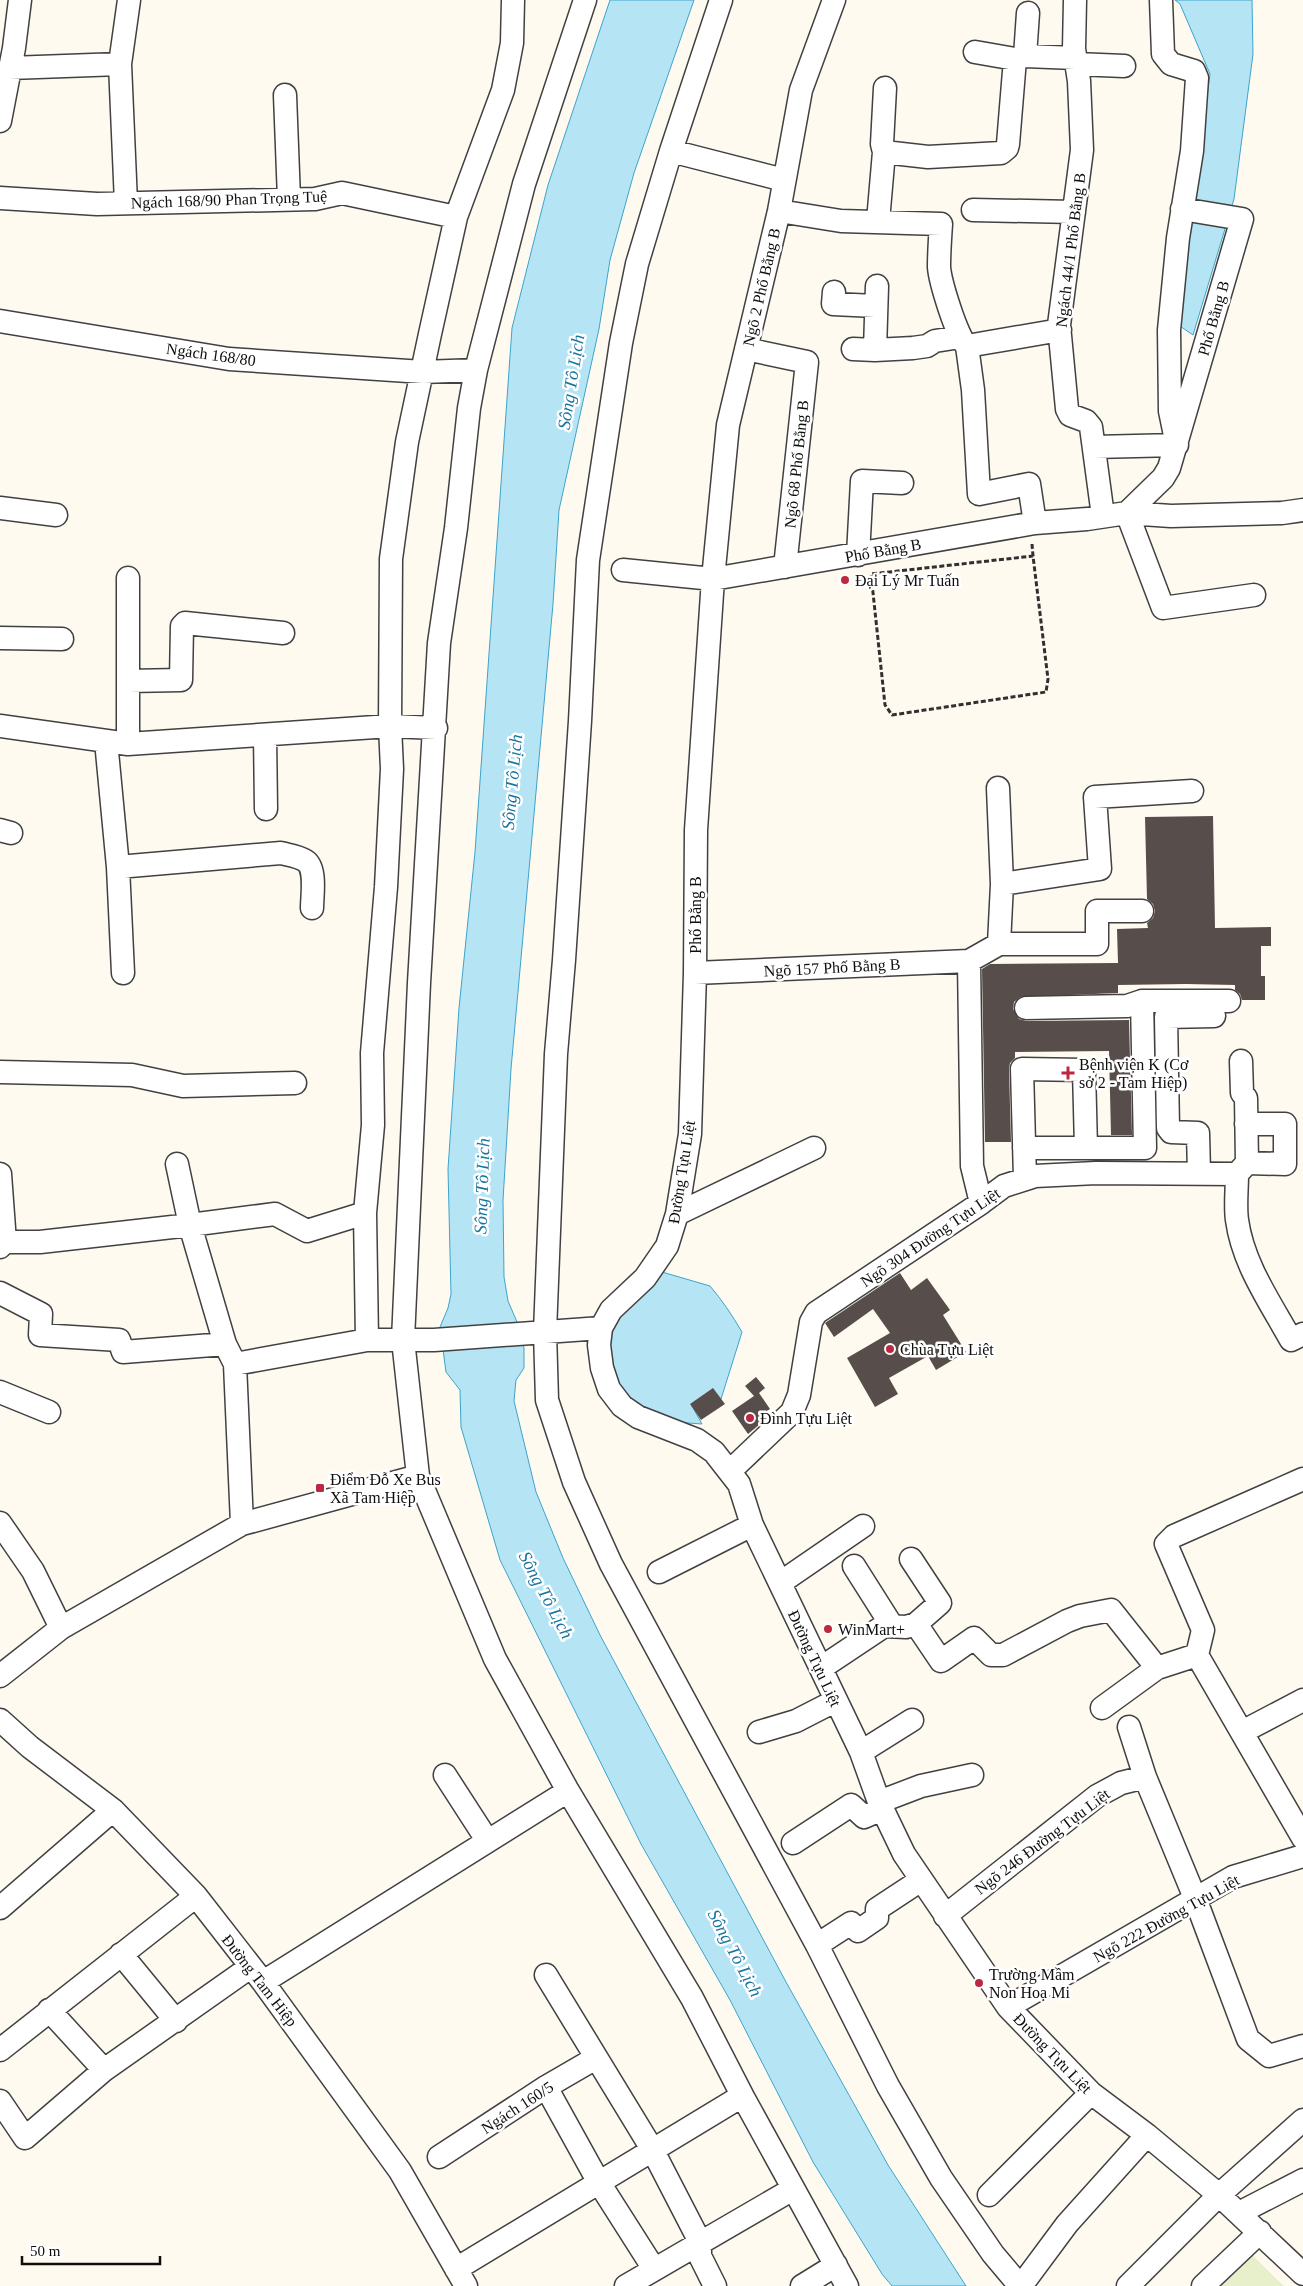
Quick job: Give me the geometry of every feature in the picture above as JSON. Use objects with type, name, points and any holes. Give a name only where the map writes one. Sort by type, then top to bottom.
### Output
[{"type":"street","points":[[0,121],[20,0]]},
{"type":"street","points":[[126,203],[120,64],[129,0]]},
{"type":"street","points":[[367,1340],[365,1214],[373,1125],[372,1053],[386,887],[392,769],[390,726],[391,559],[408,442],[456,217],[503,90],[512,42],[513,0]]},
{"type":"street","points":[[585,0],[524,184],[476,370],[469,408],[456,528],[440,643],[418,983],[403,1340],[418,1476],[495,1659],[568,1791],[692,1998],[742,2096],[847,2286]]},
{"type":"street","points":[[721,0],[671,151],[637,264],[621,343],[588,560],[579,741],[556,1054],[545,1332],[547,1400],[574,1482],[611,1564],[817,1944],[888,2086],[941,2178],[993,2254],[1021,2286],[1067,2224],[1147,2136]]},
{"type":"street","name":"Ngõ 2 Phố Bằng B","points":[[713,579],[728,425],[779,211],[801,90],[834,0]]},
{"type":"street","name":"Ngách 44/1 Phố Bằng B","points":[[1075,0],[1075,61],[1079,81],[1082,150],[1060,330],[1067,409],[1070,415],[1086,421],[1091,427],[1102,516]]},
{"type":"street","points":[[1094,446],[1177,445],[1170,411],[1169,330],[1192,151],[1196,78],[1194,71],[1171,64],[1163,54],[1161,0]]},
{"type":"street","points":[[884,152],[928,157],[1001,154],[1008,144],[1028,14]]},
{"type":"street","points":[[975,52],[1020,58],[1124,66]]},
{"type":"street","points":[[10,68],[120,64]]},
{"type":"street","points":[[878,221],[884,152],[882,144],[885,88]]},
{"type":"street","points":[[286,95],[289,199]]},
{"type":"street","points":[[671,151],[784,180]]},
{"type":"street","name":"Ngách 168/90 Phan Trọng Tuệ","points":[[0,198],[97,204],[315,199],[342,193],[456,217]]},
{"type":"street","points":[[973,210],[1074,212]]},
{"type":"street","name":"Phố Bằng B","points":[[695,973],[696,830],[713,579],[1032,523],[1087,520],[1127,513],[1164,478],[1177,445],[1236,219],[1184,210]]},
{"type":"street","points":[[779,211],[841,221],[940,224],[939,269],[951,315],[964,342],[972,378],[979,494],[1029,484],[1032,523]]},
{"type":"street","points":[[834,292],[833,304],[876,296],[864,350],[924,346],[935,341],[964,342],[1060,330]]},
{"type":"street","name":"Ngách 168/80","points":[[0,321],[229,359],[424,372],[476,370]]},
{"type":"street","name":"Ngõ 68 Phố Bằng B","points":[[746,349],[808,362],[785,567]]},
{"type":"street","points":[[858,555],[862,481],[902,483]]},
{"type":"street","points":[[0,508],[56,514]]},
{"type":"street","points":[[1254,595],[1163,608],[1127,513],[1171,516],[1282,513],[1303,510]]},
{"type":"street","points":[[623,570],[713,579]]},
{"type":"street","points":[[123,973],[118,867],[117,742],[128,681],[128,578]]},
{"type":"street","points":[[128,681],[181,680],[182,626],[185,623],[283,633]]},
{"type":"street","points":[[0,638],[62,639]]},
{"type":"street","points":[[0,726],[43,730],[117,742],[265,735],[390,726],[436,728]]},
{"type":"street","points":[[265,735],[266,809]]},
{"type":"street","points":[[998,788],[1002,884],[999,944]]},
{"type":"street","points":[[1002,884],[1100,869],[1095,797],[1192,791]]},
{"type":"street","points":[[118,867],[281,854],[304,860],[310,864],[312,873],[312,908]]},
{"type":"street","points":[[981,1203],[972,1166],[969,961],[999,944],[1097,944],[1097,911],[1142,911]]},
{"type":"street","name":"Ngõ 157 Phố Bằng B","points":[[695,973],[969,961]]},
{"type":"street","name":"Đường Tựu Liệt","points":[[695,973],[690,1134],[677,1214],[667,1246],[645,1278],[611,1310],[601,1328],[599,1345],[602,1368],[609,1388],[622,1406],[638,1417],[697,1440],[714,1452],[739,1484],[752,1525],[861,1752],[880,1805],[904,1854],[1008,2007],[1091,2093],[1219,2195],[1303,2274]]},
{"type":"street","points":[[1024,1148],[1145,1148],[1142,1001]]},
{"type":"street","points":[[1026,1008],[1127,1006],[1142,1001],[1222,1008],[1166,1017],[1168,1128],[1171,1132],[1198,1133],[1199,1173]]},
{"type":"street","points":[[1241,1061],[1242,1094],[1246,1098],[1246,1124],[1237,1219],[1242,1245],[1249,1262],[1291,1340],[1303,1334]]},
{"type":"street","points":[[1026,1179],[1022,1068],[1084,1070],[1086,1148]]},
{"type":"street","points":[[0,1072],[132,1075],[183,1086],[295,1083]]},
{"type":"street","name":"Ngõ 304 Đường Tựu Liệt","points":[[730,1471],[792,1412],[799,1395],[811,1322],[816,1313],[1004,1186],[1035,1176],[1096,1173],[1199,1173],[1242,1168],[1285,1169],[1285,1124],[1246,1124]]},
{"type":"street","points":[[677,1214],[814,1148]]},
{"type":"street","points":[[177,1164],[190,1225],[230,1354],[242,1524]]},
{"type":"street","points":[[0,1174],[2,1244],[40,1242],[275,1214],[307,1232],[365,1214]]},
{"type":"street","points":[[0,1293],[42,1314],[40,1334],[119,1340],[123,1352],[230,1354],[367,1340],[434,1340],[601,1328]]},
{"type":"street","points":[[0,1392],[49,1412]]},
{"type":"street","points":[[0,1676],[61,1628],[242,1524],[418,1476]]},
{"type":"street","points":[[1303,1480],[1174,1536],[1166,1544],[1203,1630],[1197,1655],[1303,1838]]},
{"type":"street","points":[[0,1523],[33,1571],[61,1628]]},
{"type":"street","points":[[659,1572],[752,1525]]},
{"type":"street","points":[[780,1582],[863,1526]]},
{"type":"street","points":[[821,1668],[884,1626],[906,1627],[916,1624],[940,1603],[911,1559]]},
{"type":"street","points":[[854,1566],[892,1626]]},
{"type":"street","points":[[916,1624],[941,1661],[974,1638],[991,1655],[1003,1655],[1067,1621],[1080,1616],[1110,1610],[1157,1668]]},
{"type":"street","points":[[1102,1708],[1157,1668],[1197,1655]]},
{"type":"street","points":[[1242,1732],[1303,1700]]},
{"type":"street","points":[[759,1732],[796,1721],[835,1701]]},
{"type":"street","name":"Đường Tam Hiệp","points":[[0,1720],[30,1747],[113,1810],[196,1896],[400,2171],[461,2277]]},
{"type":"street","points":[[861,1752],[912,1720]]},
{"type":"street","points":[[1129,1727],[1145,1777],[1195,1898],[1248,2039],[1269,2056],[1303,2046]]},
{"type":"street","points":[[445,1774],[487,1840]]},
{"type":"street","points":[[793,1843],[851,1805],[864,1817],[880,1805],[921,1786],[972,1776]]},
{"type":"street","name":"Ngõ 246 Đường Tựu Liệt","points":[[945,1916],[1097,1796],[1121,1783],[1145,1777]]},
{"type":"street","points":[[0,2101],[25,2138],[104,2070],[176,2021],[568,1791]]},
{"type":"street","points":[[0,1908],[113,1810]]},
{"type":"street","name":"Ngõ 222 Đường Tựu Liệt","points":[[1008,2007],[1234,1877],[1303,1856]]},
{"type":"street","points":[[817,1944],[851,1923],[858,1931],[877,1918],[877,1909],[921,1880]]},
{"type":"street","points":[[0,2050],[196,1896]]},
{"type":"street","points":[[121,1954],[176,2021]]},
{"type":"street","points":[[546,1975],[652,2149],[700,2242],[700,2256],[715,2286]]},
{"type":"street","points":[[49,2010],[104,2070]]},
{"type":"street","name":"Ngách 160/5","points":[[439,2157],[546,2087],[596,2058]]},
{"type":"street","points":[[546,2087],[598,2181],[654,2269]]},
{"type":"street","points":[[989,2195],[1091,2093]]},
{"type":"street","points":[[461,2277],[598,2181],[742,2096]]},
{"type":"street","points":[[1128,2286],[1219,2195],[1303,2120]]},
{"type":"street","points":[[1239,2213],[1303,2180]]},
{"type":"street","points":[[626,2286],[793,2189]]},
{"type":"street","points":[[1203,2286],[1260,2232]]},
{"type":"street","points":[[802,2286],[836,2265]]},
{"type":"path","points":[[1032,523],[1033,556],[1048,679],[1046,692],[892,715],[885,705],[871,574],[1033,556]]},
{"type":"green space","points":[[1248,2251],[1284,2286],[1213,2286]]},
{"type":"water","name":"Sông Tô Lịch","points":[[610,0],[694,0],[634,173],[610,260],[599,329],[559,510],[553,604],[511,1069],[503,1200],[504,1277],[508,1301],[517,1322],[524,1348],[524,1368],[516,1380],[514,1401],[536,1492],[563,1558],[600,1635],[786,1982],[888,2165],[966,2286],[892,2286],[882,2274],[813,2162],[730,2000],[641,1844],[500,1560],[461,1427],[460,1390],[446,1372],[440,1327],[448,1308],[451,1294],[448,1169],[459,1008],[475,852],[512,328],[548,185]]},
{"type":"water","points":[[1175,0],[1252,0],[1253,54],[1234,199],[1193,335],[1177,324],[1210,74],[1180,4]]},
{"type":"water","points":[[662,1272],[710,1286],[742,1332],[721,1399],[692,1406],[702,1424],[675,1422],[652,1417],[611,1387],[607,1329]]},
{"type":"building","points":[[1213,816],[1215,928],[1271,927],[1271,946],[1261,946],[1261,976],[1265,976],[1265,1000],[1242,1000],[1240,994],[1235,990],[1235,985],[1186,984],[1118,985],[1118,993],[1020,997],[1014,1002],[1013,1009],[1019,1019],[1026,1021],[1129,1020],[1132,1135],[1111,1135],[1109,1051],[1015,1052],[1015,1058],[1010,1063],[1009,1069],[1011,1142],[985,1142],[982,969],[990,964],[1118,963],[1117,929],[1148,928],[1147,923],[1153,918],[1155,911],[1153,904],[1147,899],[1145,817]]},
{"type":"building","points":[[900,1273],[911,1290],[927,1278],[950,1310],[943,1315],[966,1352],[936,1370],[928,1356],[889,1378],[898,1394],[875,1407],[847,1358],[890,1333],[873,1309],[834,1337],[825,1323]]},
{"type":"building","name":"Đình Tựu Liệt","points":[[756,1377],[765,1388],[759,1393],[770,1409],[761,1415],[765,1420],[748,1434],[732,1411],[754,1396],[745,1386]]},
{"type":"building","points":[[713,1388],[725,1404],[701,1420],[690,1404]]},
{"type":"place","name":"Đại Lý Mr Tuấn","points":[[845,580]]},
{"type":"place","name":"Bệnh viện K (Cơ sở 2 - Tam Hiệp)","points":[[1068,1073]]},
{"type":"place","name":"Chùa Tựu Liệt","points":[[890,1349]]},
{"type":"place","name":"Đình Tựu Liệt","points":[[750,1418]]},
{"type":"place","name":"Điểm Đỗ Xe Bus Xã Tam Hiệp","points":[[320,1488]]},
{"type":"place","name":"WinMart+","points":[[828,1629]]},
{"type":"place","name":"Trường Mầm Non Hoạ Mi","points":[[979,1983]]}]
